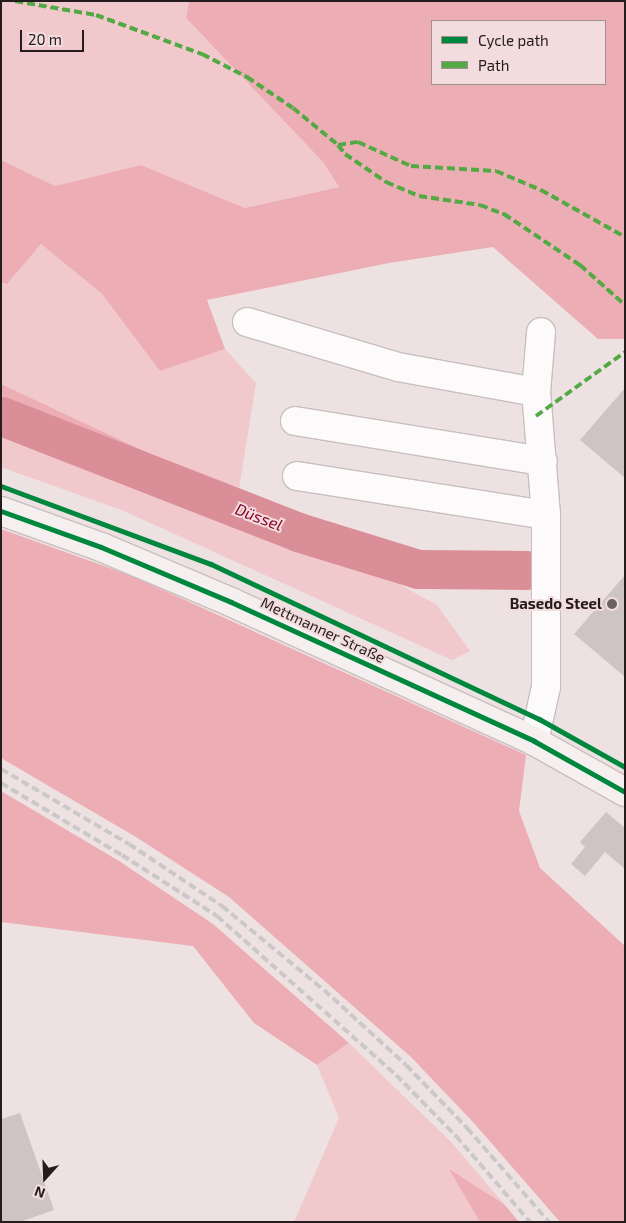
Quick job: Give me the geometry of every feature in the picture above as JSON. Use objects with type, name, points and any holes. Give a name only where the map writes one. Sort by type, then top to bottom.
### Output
[{"type":"main road","name":"Mettmanner Straße","points":[[1,511],[101,547],[231,602],[534,741],[625,792]]},
{"type":"lane","points":[[248,322],[398,367],[536,392]]},
{"type":"lane","points":[[534,741],[546,687],[546,515],[536,392],[541,332]]},
{"type":"lane","points":[[295,421],[543,461]]},
{"type":"lane","points":[[297,476],[546,515]]},
{"type":"shaded area","points":[[1,1],[189,1],[186,18],[323,162],[339,187],[245,208],[141,165],[55,186],[1,160]]},
{"type":"shaded area","points":[[189,1],[625,1],[625,339],[598,339],[493,247],[389,263],[207,300],[225,349],[160,371],[102,294],[41,244],[7,284],[1,282],[1,160],[55,186],[141,165],[245,208],[339,187],[323,162],[186,18]]},
{"type":"shaded area","points":[[41,244],[102,294],[160,371],[225,349],[256,383],[238,495],[437,605],[470,651],[452,660],[124,511],[1,467],[1,429],[160,494],[187,471],[1,384],[1,282],[7,284]]},
{"type":"shaded area","points":[[1,384],[187,471],[160,494],[1,429]]},
{"type":"shaded area","points":[[1,529],[132,576],[526,755],[519,811],[540,868],[625,946],[625,1222],[560,1222],[473,1122],[411,1057],[229,897],[136,837],[1,758]]},
{"type":"shaded area","points":[[1,791],[119,861],[213,924],[349,1043],[317,1065],[254,1023],[193,946],[1,922]]},
{"type":"shaded area","points":[[349,1043],[452,1143],[504,1204],[450,1170],[480,1222],[294,1222],[339,1118],[317,1065]]},
{"type":"shaded area","points":[[449,1169],[504,1204],[519,1222],[480,1222]]},
{"type":"building","points":[[625,388],[625,478],[580,440]]},
{"type":"building","name":"Basedo Steel","points":[[625,575],[625,677],[574,634]]},
{"type":"building","points":[[606,812],[625,828],[625,869],[605,852],[585,876],[571,864],[585,847],[580,842]]},
{"type":"building","points":[[20,1113],[54,1210],[20,1222],[1,1222],[1,1119]]},
{"type":"waterway","name":"Düssel","points":[[1,416],[298,532],[418,569],[527,570]]},
{"type":"railway","points":[[1,769],[129,844],[222,906],[324,990],[406,1065],[467,1128],[549,1222]]},
{"type":"railway","points":[[1,783],[122,855],[217,916],[396,1075],[456,1136],[530,1222]]},
{"type":"marked path","points":[[15,1],[96,15],[202,54],[247,77],[293,108],[338,145],[345,154],[386,182],[419,196],[480,205],[504,214],[580,265],[625,305]]},
{"type":"marked path","points":[[338,145],[358,142],[411,166],[496,171],[541,190],[625,237]]},
{"type":"marked path","points":[[536,416],[625,352]]},
{"type":"cycle path","points":[[1,486],[211,564],[539,719],[625,767]]},
{"type":"cycle path","points":[[1,511],[101,547],[231,602],[534,741],[625,792]]},
{"type":"place","name":"Basedo Steel","points":[[612,604]]}]
